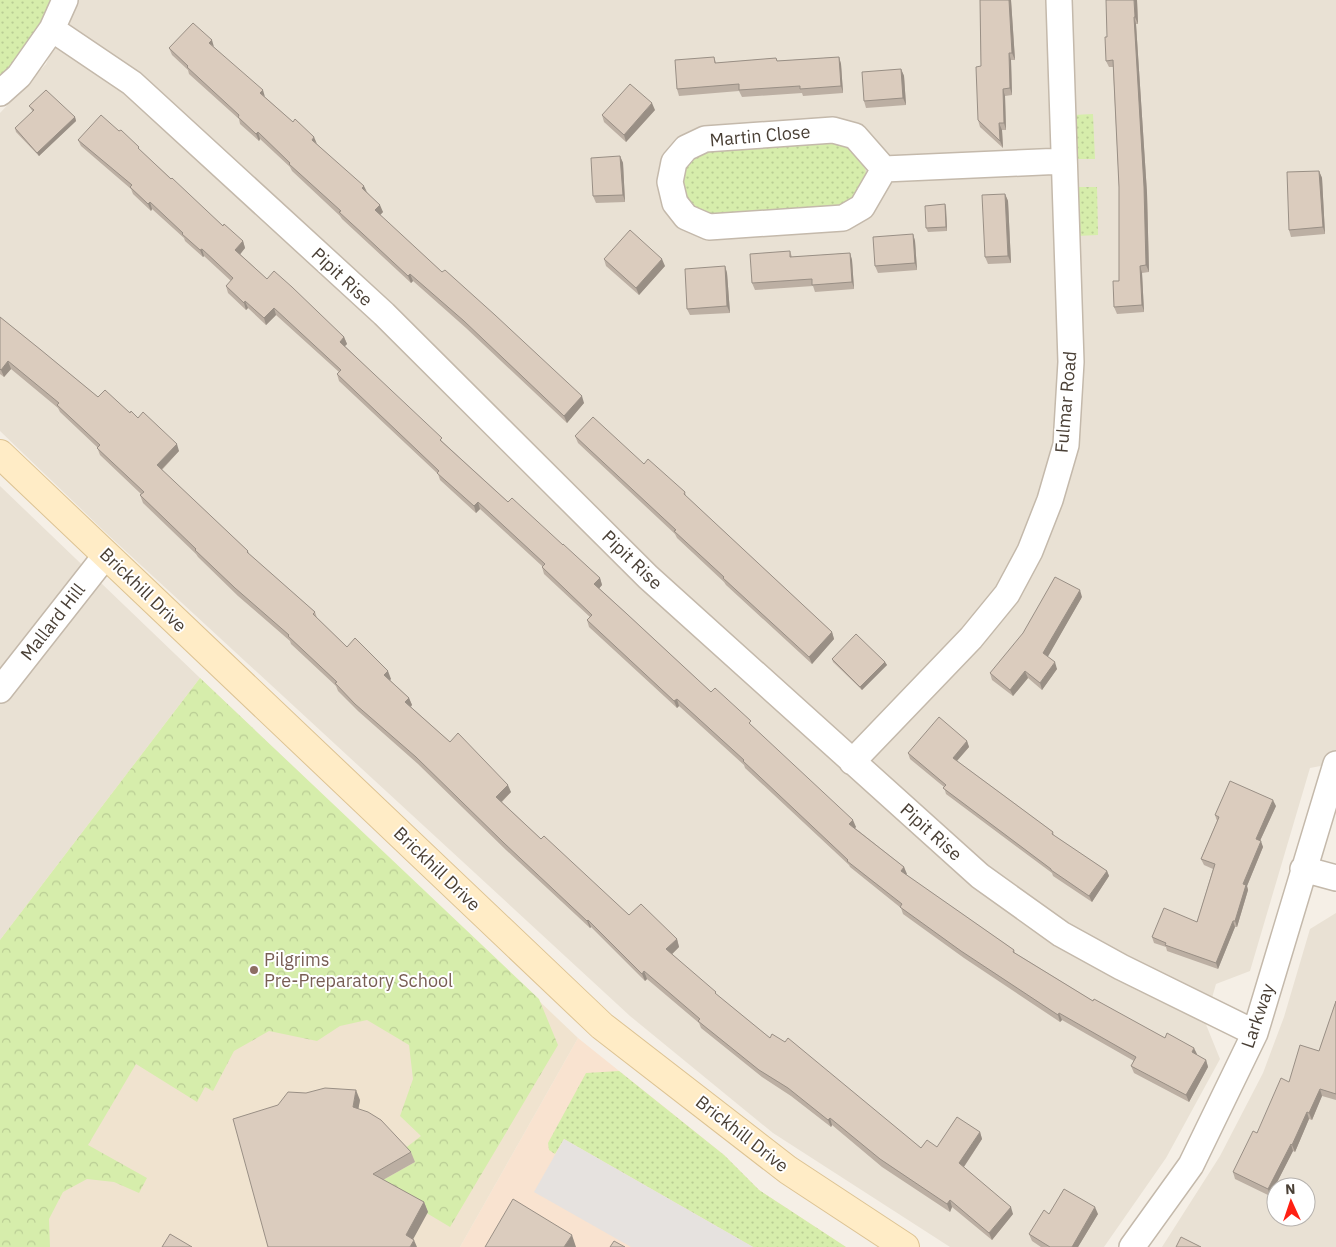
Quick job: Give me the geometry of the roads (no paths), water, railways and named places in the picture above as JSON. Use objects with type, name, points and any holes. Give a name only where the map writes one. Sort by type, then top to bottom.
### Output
[{"type":"street","points":[[0,93],[20,76],[52,29],[65,0]]},
{"type":"street","name":"Fulmar Road","points":[[852,762],[971,638],[1007,594],[1030,551],[1050,500],[1066,445],[1071,362],[1059,0]]},
{"type":"street","name":"Pipit Rise","points":[[52,29],[132,83],[384,314],[648,577],[980,876],[1060,934],[1121,967],[1255,1033]]},
{"type":"street","name":"Martin Close","points":[[833,130],[855,136],[884,169],[862,207],[843,218],[709,227],[686,217],[675,203],[670,182],[674,162],[686,148],[705,139],[833,130]]},
{"type":"street","points":[[884,169],[1064,161]]},
{"type":"street","name":"Brickhill Drive","points":[[0,454],[602,1026],[788,1170],[905,1247]]},
{"type":"street","name":"Mallard Hill","points":[[0,690],[106,555]]},
{"type":"street","name":"Larkway","points":[[1132,1247],[1191,1165],[1255,1033],[1336,764]]},
{"type":"street","points":[[1304,869],[1336,878]]},
{"type":"place","name":"Pilgrims Pre-Preparatory School","points":[[254,970]]}]
